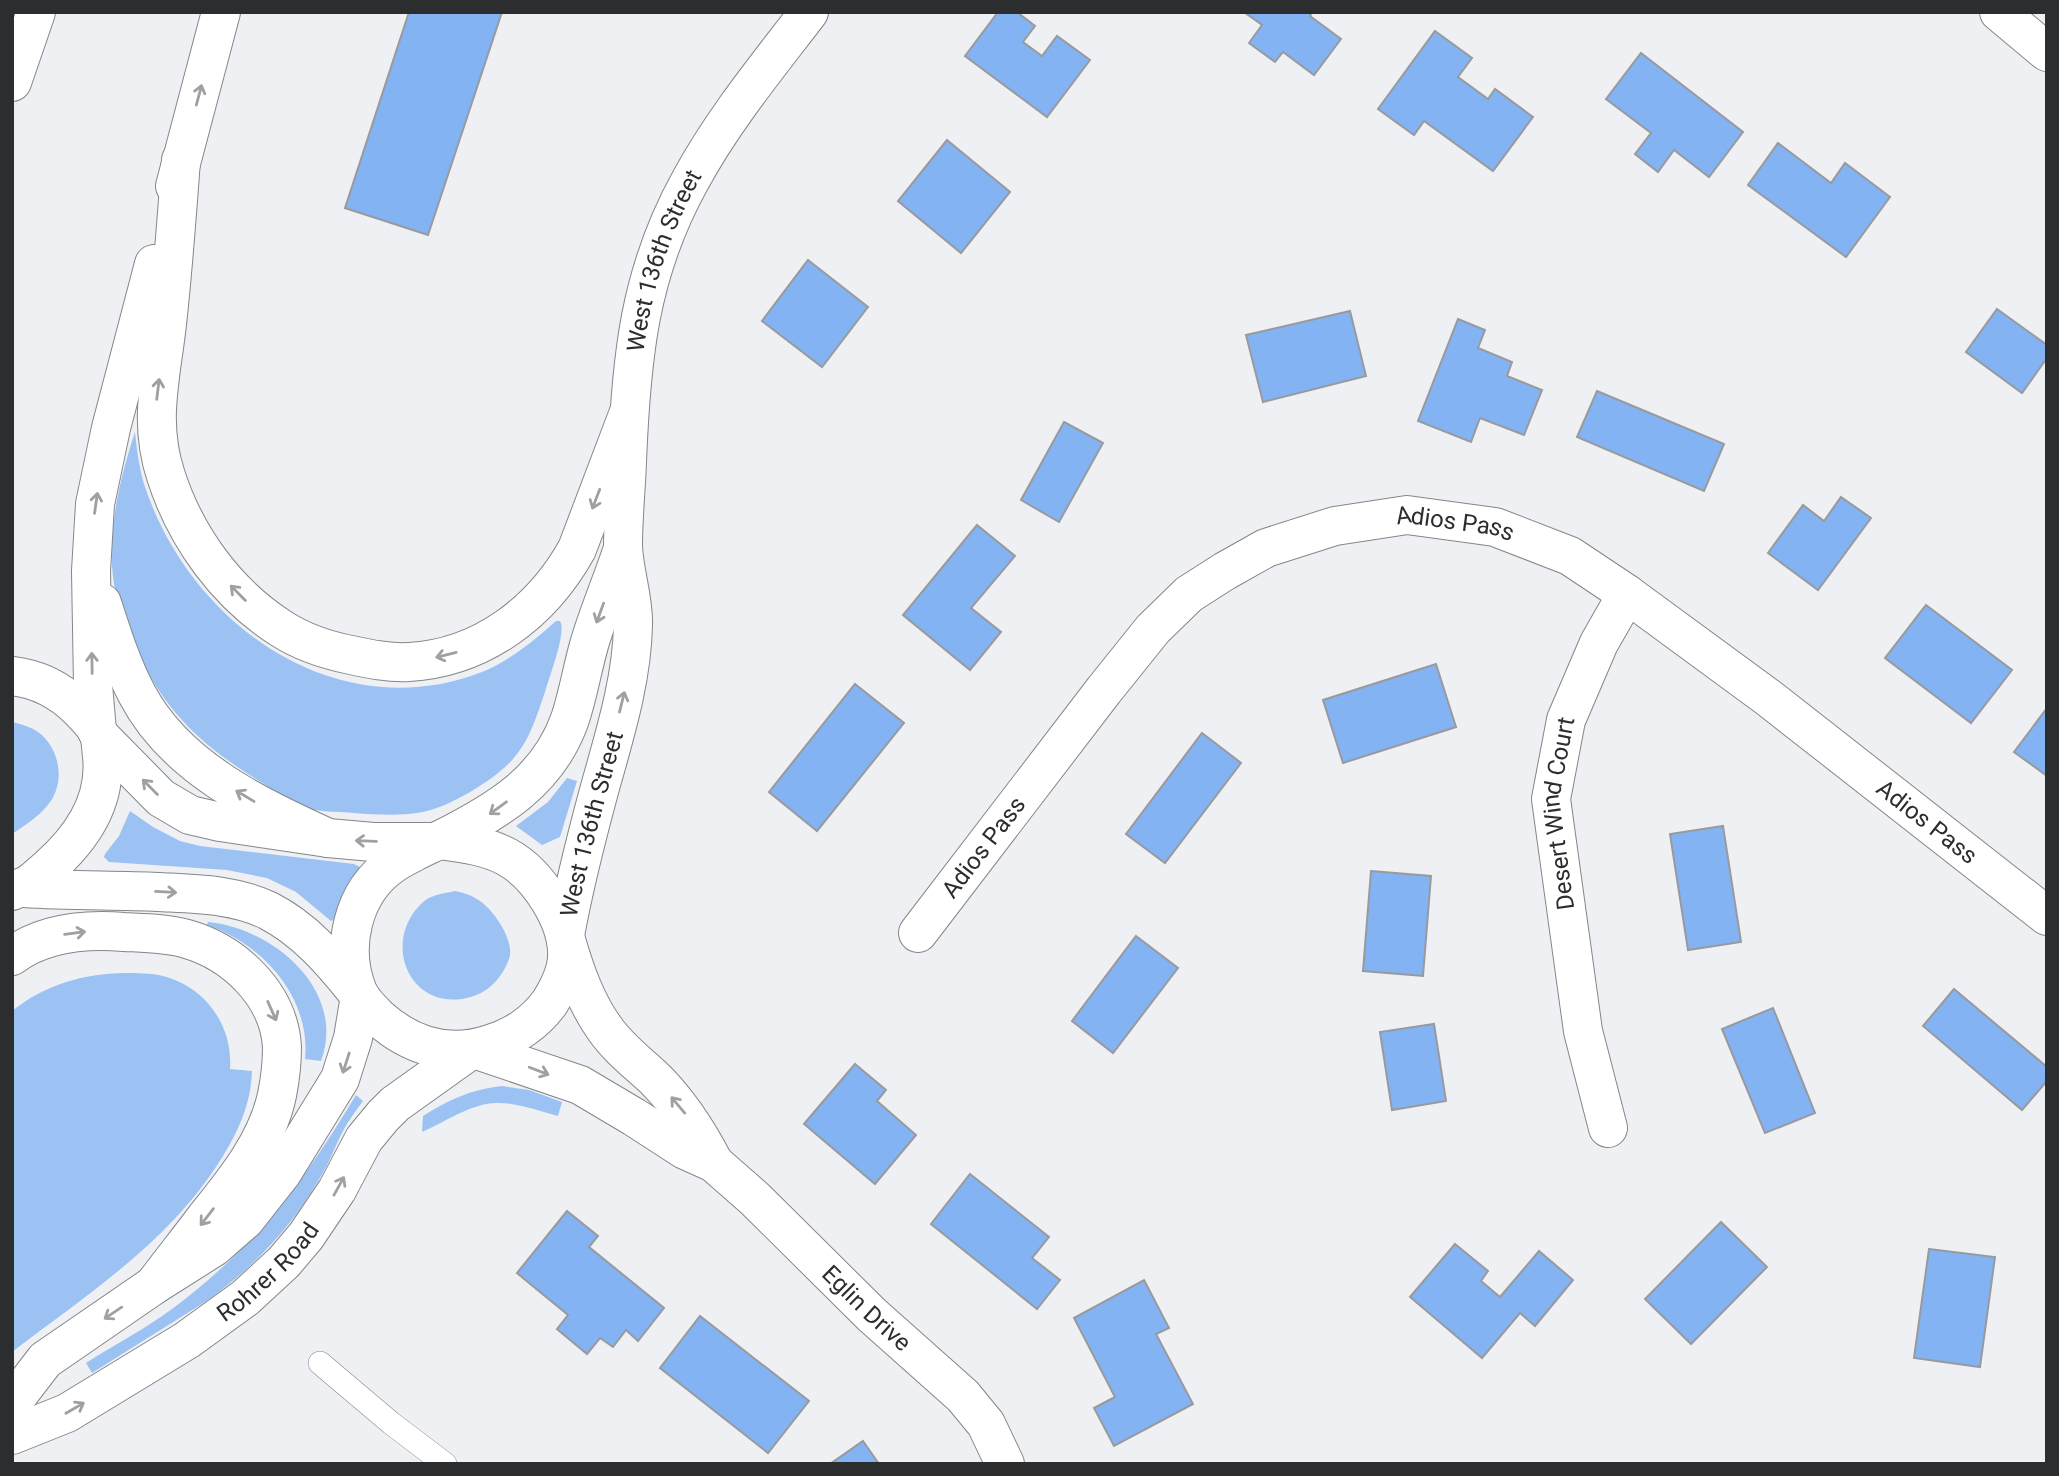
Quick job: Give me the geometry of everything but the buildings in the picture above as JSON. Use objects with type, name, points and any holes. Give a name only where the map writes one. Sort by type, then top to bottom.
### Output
[{"type":"main road","points":[[12,82],[36,12]]},
{"type":"main road","points":[[16,889],[69,847],[89,821],[104,776],[93,685],[91,571],[95,504],[221,12]]},
{"type":"main road","name":"West 136th Street","points":[[565,938],[579,867],[625,690],[633,624],[623,549],[631,380],[641,312],[655,260],[679,201],[706,152],[729,117],[809,12]]},
{"type":"main road","points":[[1999,12],[2047,52]]},
{"type":"main road","points":[[181,160],[167,326],[155,412],[159,447],[174,499],[200,547],[219,574],[239,595],[282,629],[332,651],[372,660],[409,662],[459,652],[486,642],[506,630],[526,614],[555,583],[572,558],[629,412]]},
{"type":"main road","name":"Adios Pass","points":[[918,933],[1095,701],[1153,629],[1189,594],[1266,548],[1335,526],[1407,515],[1495,527],[1570,556],[1628,594],[1770,699],[2047,916]]},
{"type":"main road","name":"West 136th Street","points":[[12,676],[36,681],[55,690],[75,705],[98,733],[161,798],[190,815],[328,838],[373,842],[437,841],[484,818],[503,805],[536,777],[556,749],[570,718],[590,642],[623,549]]},
{"type":"main road","points":[[91,571],[118,652],[137,695],[167,736],[192,761],[219,780],[272,813],[328,838]]},
{"type":"main road","name":"Desert Wind Court","points":[[1608,1128],[1583,1031],[1551,799],[1566,720],[1598,643],[1628,594]]},
{"type":"main road","points":[[16,889],[213,895],[257,905],[285,920],[307,938],[332,962],[359,995],[372,1010],[402,1036],[424,1045],[452,1050],[473,1049],[497,1042],[514,1034],[542,1012],[555,993],[565,968],[565,938],[549,900],[526,872],[507,857],[485,848],[437,841],[392,864],[374,881],[361,901],[352,924],[349,948],[359,995]]},
{"type":"main road","points":[[12,956],[39,943],[78,932],[104,930],[177,937],[215,951],[234,962],[251,977],[272,1008],[282,1047],[277,1095],[268,1124],[255,1150],[228,1189],[154,1285]]},
{"type":"main road","name":"Eglin Drive","points":[[565,938],[577,977],[605,1029],[677,1105],[700,1135],[714,1163]]},
{"type":"main road","name":"Rohrer Road","points":[[12,1403],[45,1360],[214,1247],[245,1220],[282,1173],[340,1079],[353,1038],[359,995]]},
{"type":"main road","name":"Eglin Drive","points":[[473,1049],[580,1086],[685,1150],[714,1163],[755,1199],[872,1315],[963,1396],[986,1424],[1005,1464]]},
{"type":"main road","name":"Rohrer Road","points":[[12,1435],[67,1413],[187,1340],[245,1298],[284,1262],[306,1236],[337,1190],[364,1139],[383,1116],[395,1104],[473,1049]]},
{"type":"lane","points":[[320,1363],[445,1464]]},
{"type":"shaded area","points":[[135,432],[144,484],[165,534],[195,580],[232,620],[275,652],[322,674],[374,686],[427,686],[482,672],[521,650],[556,621],[560,621],[561,635],[545,692],[519,752],[496,775],[446,804],[415,813],[371,814],[303,808],[230,762],[200,738],[160,693],[133,644],[116,594],[112,554],[115,512]]},
{"type":"shaded area","points":[[12,722],[38,732],[46,739],[56,757],[59,778],[57,788],[47,806],[12,834]]},
{"type":"shaded area","points":[[567,778],[577,781],[560,837],[542,845],[516,826],[548,802]]},
{"type":"shaded area","points":[[130,811],[180,841],[200,846],[354,864],[360,867],[361,871],[335,919],[331,921],[296,892],[267,878],[227,870],[109,862],[104,857],[105,854],[119,836]]},
{"type":"shaded area","points":[[455,891],[474,897],[491,911],[505,933],[510,955],[500,976],[486,990],[469,998],[444,999],[429,994],[417,985],[404,959],[403,943],[406,927],[421,904],[432,897]]},
{"type":"shaded area","points":[[208,922],[257,936],[299,967],[314,987],[323,1010],[326,1035],[321,1061],[305,1059],[305,1037],[300,1015],[279,976],[247,945],[207,925]]},
{"type":"shaded area","points":[[125,973],[163,976],[178,981],[204,999],[214,1010],[227,1038],[230,1069],[252,1071],[247,1105],[223,1156],[179,1214],[127,1264],[12,1352],[12,1011],[38,994],[66,982]]},
{"type":"shaded area","points":[[502,1086],[529,1090],[562,1102],[558,1116],[514,1104],[489,1104],[469,1109],[422,1132],[423,1116],[432,1110],[470,1093]]},
{"type":"shaded area","points":[[356,1095],[363,1101],[345,1127],[321,1176],[295,1216],[268,1248],[222,1290],[92,1373],[86,1363],[172,1309],[228,1262],[252,1237],[297,1184]]}]
